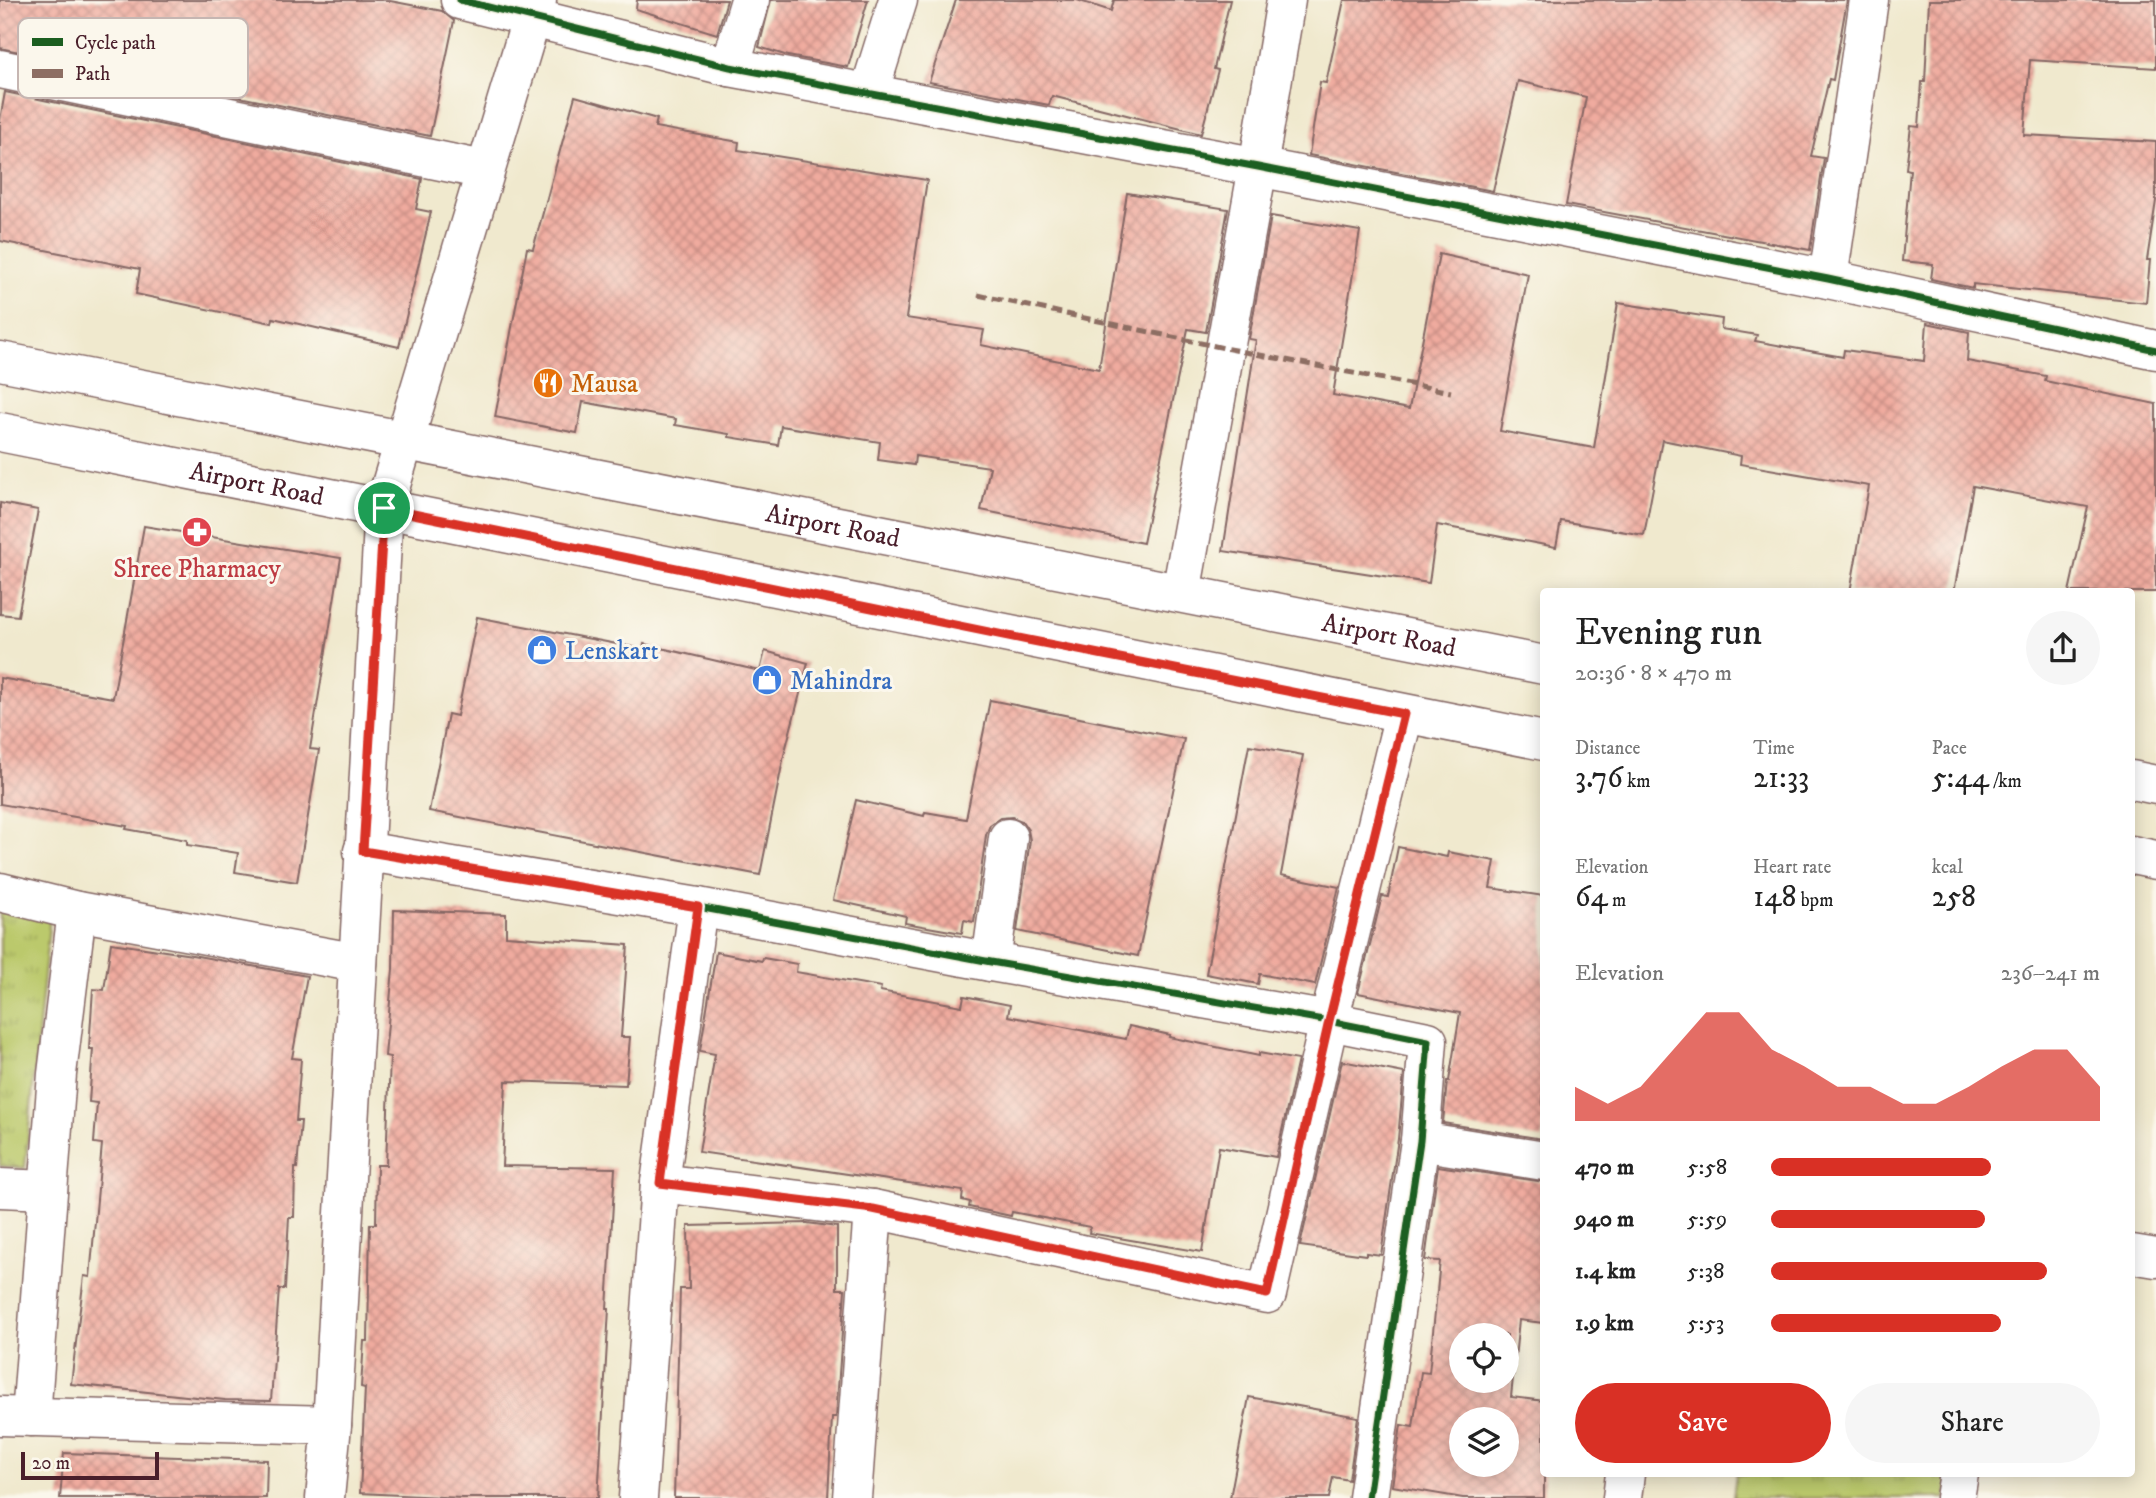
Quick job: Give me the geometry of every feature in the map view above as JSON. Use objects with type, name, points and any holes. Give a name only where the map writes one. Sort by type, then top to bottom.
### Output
[{"type":"street","points":[[460,0],[534,9],[730,66],[1828,279],[2156,350]]},
{"type":"street","points":[[730,66],[750,0]]},
{"type":"street","points":[[869,93],[898,0]]},
{"type":"street","points":[[1181,593],[1286,0]]},
{"type":"street","points":[[1828,279],[1869,0]]},
{"type":"street","points":[[325,1498],[332,1425],[384,508],[534,9]]},
{"type":"street","points":[[0,69],[18,73]]},
{"type":"street","points":[[139,98],[484,170]]},
{"type":"street","name":"Airport Road","points":[[0,361],[1540,663]]},
{"type":"street","name":"Airport Road","points":[[0,432],[1028,640],[1540,740]]},
{"type":"street","points":[[660,1183],[873,1209],[1267,1294],[1329,1021],[1404,714]]},
{"type":"street","points":[[2135,781],[2156,785]]},
{"type":"street","points":[[991,962],[1008,838]]},
{"type":"street","points":[[363,851],[698,907],[1428,1041],[1420,1140],[1368,1498]]},
{"type":"street","points":[[2135,856],[2156,860]]},
{"type":"street","points":[[0,892],[76,911],[358,963]]},
{"type":"street","points":[[638,1498],[660,1183],[698,907]]},
{"type":"street","points":[[76,911],[57,1074],[48,1190],[15,1416],[332,1425]]},
{"type":"street","points":[[1420,1140],[1540,1160]]},
{"type":"street","points":[[0,1188],[48,1190]]},
{"type":"street","points":[[852,1498],[873,1209]]},
{"type":"street","points":[[2135,1254],[2156,1258]]},
{"type":"street","points":[[1622,1498],[1625,1477]]},
{"type":"street","points":[[1955,1498],[1958,1477]]},
{"type":"green space","points":[[0,886],[52,896],[25,1168],[0,1166]]},
{"type":"green space","points":[[1736,1477],[1949,1477],[1946,1498],[1733,1498]]},
{"type":"building","points":[[0,0],[385,0],[442,11],[454,21],[430,136],[244,98],[248,98],[248,18],[18,18],[18,52],[0,48]]},
{"type":"building","points":[[637,0],[727,0],[717,34],[636,9]]},
{"type":"building","points":[[771,0],[868,0],[848,67],[788,56],[759,47]]},
{"type":"building","points":[[956,0],[1077,0],[1111,11],[1114,0],[1230,0],[1214,69],[1218,70],[1201,134],[1052,96],[1049,105],[929,82]]},
{"type":"building","points":[[1344,0],[1847,0],[1833,80],[1829,79],[1811,156],[1824,158],[1810,250],[1566,205],[1586,97],[1518,81],[1493,191],[1309,155],[1320,82],[1326,83]]},
{"type":"building","points":[[1929,0],[2156,0],[2156,68],[2030,60],[2024,135],[2156,142],[2156,201],[2147,260],[2150,260],[2146,303],[1973,284],[1973,288],[1931,279],[1933,264],[1902,261],[1910,170],[1906,169],[1911,126],[1919,127],[1922,82],[1925,82]]},
{"type":"building","points":[[5,92],[18,95],[18,98],[34,98],[422,179],[416,209],[431,212],[399,347],[273,318],[272,323],[136,294],[140,269],[0,241],[0,120]]},
{"type":"building","points":[[575,96],[657,119],[655,127],[739,142],[738,150],[927,180],[906,318],[984,330],[981,345],[1099,369],[1127,193],[1228,209],[1206,332],[1188,329],[1143,543],[981,510],[990,467],[915,456],[914,465],[878,460],[880,442],[781,426],[778,445],[675,425],[676,419],[583,402],[577,433],[495,417],[527,248],[533,249]]},
{"type":"building","points":[[1271,216],[1360,231],[1333,395],[1409,409],[1439,254],[1528,274],[1500,431],[1594,448],[1618,303],[1722,319],[1721,329],[1757,335],[1755,341],[1843,357],[1844,350],[1924,361],[1927,323],[1969,332],[1967,361],[2046,376],[2045,381],[2156,404],[2156,592],[2135,592],[2135,588],[2070,588],[2088,507],[1973,486],[1955,588],[1851,588],[1869,486],[1740,464],[1741,456],[1662,440],[1644,535],[1561,521],[1556,547],[1437,525],[1429,583],[1223,551],[1256,340],[1249,339]]},
{"type":"building","points":[[0,503],[38,510],[18,616],[0,614]]},
{"type":"building","points":[[144,526],[341,558],[310,749],[319,750],[297,882],[235,872],[238,853],[187,845],[187,840],[126,829],[127,826],[0,804],[0,678],[113,698]]},
{"type":"building","points":[[477,617],[643,649],[644,644],[760,671],[765,651],[808,663],[784,755],[760,875],[429,811],[448,714],[457,716]]},
{"type":"building","points":[[990,700],[1184,739],[1138,956],[1017,931],[1030,840],[1022,821],[1012,817],[1000,818],[990,825],[986,835],[974,922],[964,920],[962,933],[905,923],[906,916],[833,900],[856,800],[924,816],[925,812],[966,819]]},
{"type":"building","points":[[1249,745],[1303,755],[1281,875],[1339,887],[1315,985],[1260,974],[1258,984],[1206,974]]},
{"type":"building","points":[[1398,847],[1447,857],[1448,852],[1495,861],[1490,888],[1540,895],[1540,1139],[1443,1123],[1447,1081],[1460,1013],[1358,993],[1382,896],[1388,897]]},
{"type":"building","points":[[394,910],[506,914],[506,936],[628,945],[621,1037],[630,1037],[626,1085],[506,1081],[502,1166],[615,1168],[598,1498],[462,1498],[360,1493],[365,1388],[361,1387],[364,1341],[368,1341],[370,1224],[376,1224],[377,1165],[386,1165],[390,1057],[385,1056],[393,969]]},
{"type":"building","points":[[111,943],[307,976],[292,1058],[301,1059],[296,1121],[301,1121],[295,1168],[294,1217],[289,1217],[285,1289],[279,1289],[271,1401],[225,1400],[71,1384],[84,1276],[90,1277],[102,1144],[94,1143],[97,1103],[89,1102],[93,1049],[89,1049],[93,989],[104,990]]},
{"type":"building","points":[[716,952],[762,961],[763,958],[797,964],[796,972],[881,987],[880,991],[962,1006],[964,996],[1010,1005],[1008,1016],[1126,1039],[1129,1026],[1259,1056],[1259,1053],[1298,1060],[1276,1157],[1219,1147],[1202,1252],[1089,1233],[1090,1227],[969,1207],[970,1202],[962,1200],[963,1191],[699,1152],[715,1054],[700,1051]]},
{"type":"building","points":[[1342,1061],[1404,1073],[1398,1139],[1381,1255],[1300,1246]]},
{"type":"building","points":[[1438,1166],[1540,1181],[1540,1323],[1519,1320],[1519,1323],[1449,1323],[1449,1393],[1511,1393],[1511,1397],[1540,1401],[1540,1477],[1544,1477],[1544,1498],[1463,1498],[1392,1486],[1401,1425],[1413,1427],[1421,1372],[1429,1373],[1440,1261],[1425,1260]]},
{"type":"building","points":[[807,1223],[837,1227],[837,1289],[845,1289],[836,1417],[832,1417],[828,1498],[674,1498],[680,1289],[689,1289],[688,1226]]},
{"type":"building","points":[[1249,1397],[1358,1417],[1349,1480],[1333,1477],[1329,1498],[1230,1498]]},
{"type":"building","points":[[64,1453],[267,1460],[266,1498],[60,1498]]},
{"type":"marked path","points":[[978,295],[1224,348],[1451,392]]},
{"type":"cycle path","points":[[460,0],[730,67],[1828,279],[2156,350]]},
{"type":"cycle path","points":[[363,851],[698,907],[1428,1041],[1420,1141],[1368,1498]]},
{"type":"place","name":"Mausa","points":[[548,383]]},
{"type":"place","name":"Shree Pharmacy","points":[[197,532]]},
{"type":"place","name":"Lenskart","points":[[542,650]]},
{"type":"place","name":"Mahindra","points":[[767,680]]},
{"type":"route","points":[[384,508],[1404,714],[1329,1021],[1267,1294],[873,1209],[660,1183],[698,907],[363,851],[384,508]]}]
